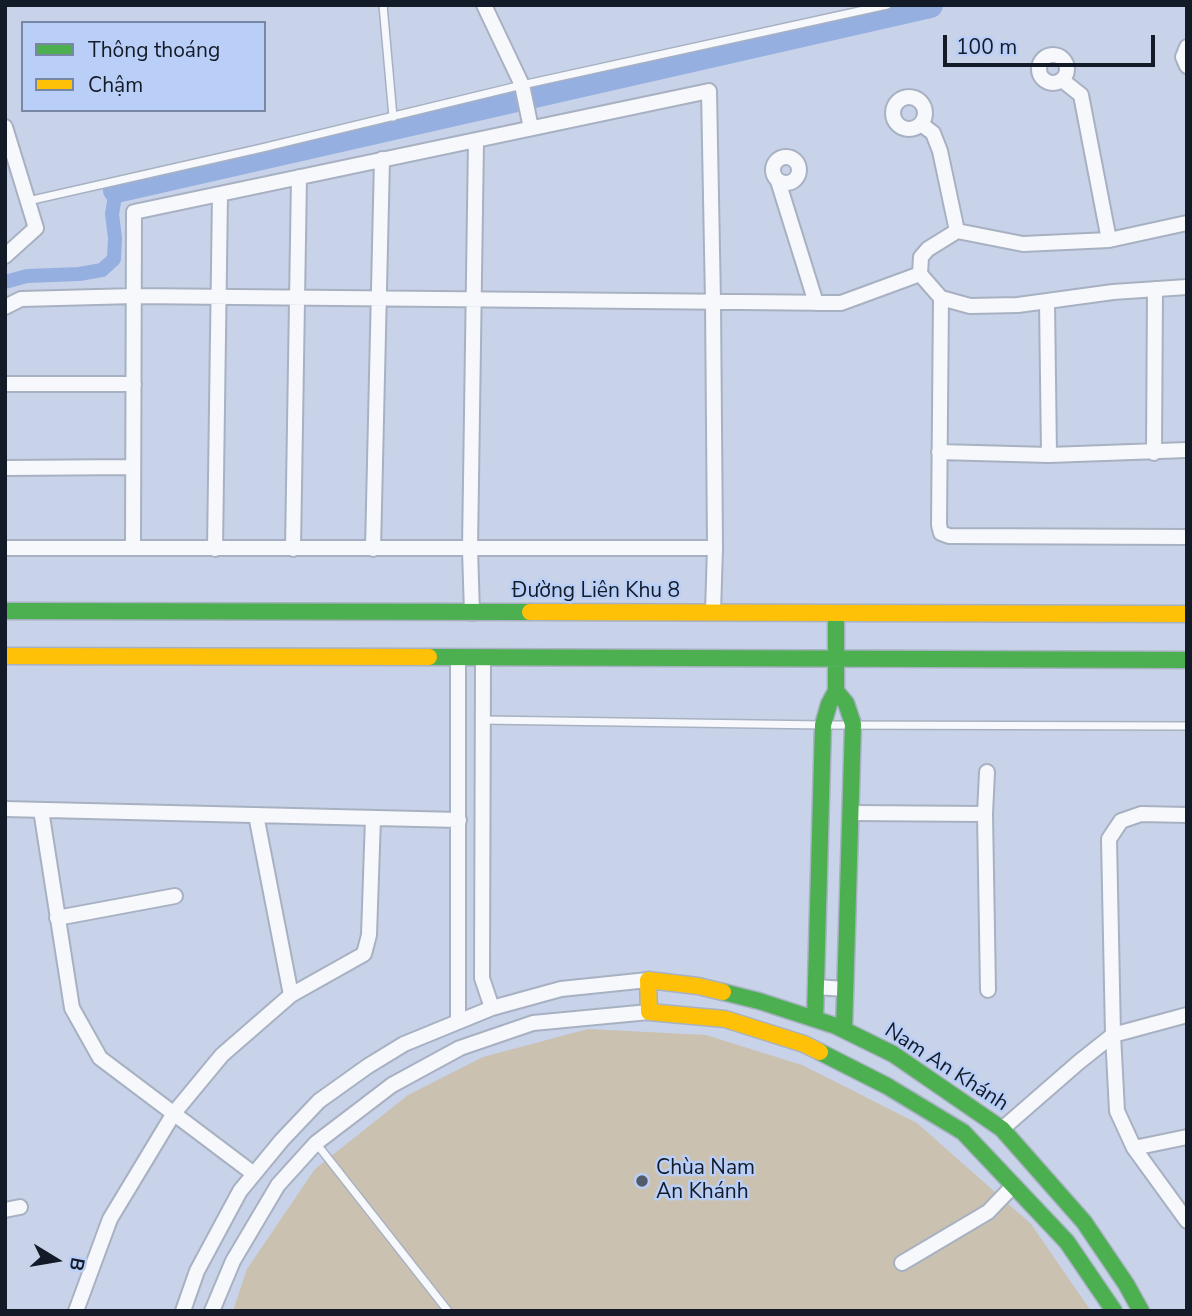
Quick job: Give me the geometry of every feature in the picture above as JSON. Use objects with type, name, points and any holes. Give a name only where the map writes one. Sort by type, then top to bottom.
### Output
[{"type":"street","points":[[484,5],[522,85],[530,128]]},
{"type":"street","points":[[1187,47],[1183,57],[1187,66]]},
{"type":"street","points":[[1062,80],[1081,95],[1109,240]]},
{"type":"street","points":[[133,548],[134,212],[709,91],[715,548],[713,612]]},
{"type":"street","points":[[921,124],[933,133],[940,151],[957,231]]},
{"type":"street","points":[[5,127],[36,228],[5,256]]},
{"type":"street","points":[[472,613],[470,550],[475,140]]},
{"type":"street","points":[[373,549],[382,159]]},
{"type":"street","points":[[293,549],[299,177]]},
{"type":"street","points":[[778,181],[816,303]]},
{"type":"street","points":[[215,549],[220,194]]},
{"type":"street","points":[[1187,223],[1109,240],[1023,244],[957,231],[928,249],[921,257],[920,274],[941,298],[970,306],[1018,305],[1187,287]]},
{"type":"street","points":[[5,307],[21,299],[135,296],[841,303],[920,274]]},
{"type":"street","points":[[1154,453],[1155,289]]},
{"type":"street","points":[[941,298],[941,533],[949,536],[1187,537]]},
{"type":"street","points":[[1047,301],[1049,455]]},
{"type":"street","points":[[5,384],[134,384]]},
{"type":"street","points":[[939,452],[1049,455],[1187,450]]},
{"type":"street","points":[[5,468],[134,467]]},
{"type":"street","points":[[5,548],[715,548]]},
{"type":"street","name":"Đường Liên Khu 8","points":[[5,611],[1187,614]]},
{"type":"street","points":[[816,1019],[823,725],[836,691],[836,614]]},
{"type":"street","points":[[5,656],[1187,660]]},
{"type":"street","points":[[458,658],[458,1021]]},
{"type":"street","points":[[483,658],[482,978],[492,1007]]},
{"type":"street","points":[[836,691],[846,703],[853,724],[844,1030]]},
{"type":"street","points":[[987,772],[985,814],[988,990]]},
{"type":"street","points":[[5,809],[459,820]]},
{"type":"street","points":[[41,810],[72,1008],[100,1058],[254,1174]]},
{"type":"street","points":[[852,813],[985,814]]},
{"type":"street","points":[[1187,815],[1141,814],[1121,821],[1109,839],[1117,1111],[1134,1148],[1187,1221]]},
{"type":"street","points":[[256,815],[291,995]]},
{"type":"street","points":[[76,1311],[110,1219],[174,1113],[222,1055],[291,995],[363,954],[369,935],[373,818]]},
{"type":"street","points":[[459,878],[482,879]]},
{"type":"street","points":[[820,883],[849,884]]},
{"type":"street","points":[[58,918],[175,896]]},
{"type":"street","points":[[183,1311],[197,1271],[240,1191],[282,1140],[320,1101],[404,1044],[492,1007],[561,989],[648,980],[649,1012]]},
{"type":"street","name":"Nam An Khánh","points":[[648,980],[698,986],[759,1001],[844,1030],[893,1054],[1002,1129],[1084,1222],[1141,1311]]},
{"type":"street","points":[[817,987],[845,989]]},
{"type":"street","points":[[212,1311],[233,1261],[278,1185],[316,1143],[392,1085],[460,1048],[533,1023],[649,1012],[725,1019],[804,1044],[887,1086],[963,1132],[1066,1242],[1114,1311]]},
{"type":"street","points":[[1002,1129],[1113,1035],[1187,1015]]},
{"type":"street","points":[[1134,1148],[1187,1137]]},
{"type":"street","points":[[902,1263],[988,1212],[1014,1185]]},
{"type":"lane","points":[[383,5],[393,117]]},
{"type":"lane","points":[[28,201],[522,85],[887,5]]},
{"type":"lane","points":[[482,720],[1187,726]]},
{"type":"lane","points":[[316,1143],[448,1311]]},
{"type":"shaded area","points":[[588,1029],[706,1035],[802,1065],[917,1123],[1031,1224],[1091,1311],[233,1311],[247,1269],[315,1169],[408,1095],[483,1057]]},
{"type":"waterway","points":[[116,190],[930,5]]},
{"type":"waterway","points":[[5,282],[27,276],[79,274],[102,270],[114,259],[112,214],[116,190]]},
{"type":"traffic: fast","points":[[5,611],[530,612]]},
{"type":"traffic: fast","points":[[815,1019],[823,725],[836,691],[836,614]]},
{"type":"traffic: fast","points":[[429,657],[1187,660]]},
{"type":"traffic: fast","points":[[836,691],[846,703],[853,724],[844,1030]]},
{"type":"traffic: fast","points":[[723,992],[836,1026],[893,1054],[1002,1129],[1084,1222],[1141,1311]]},
{"type":"traffic: fast","points":[[820,1052],[887,1086],[963,1132],[1067,1242],[1114,1311]]},
{"type":"traffic: slow","points":[[530,612],[1187,614]]},
{"type":"traffic: slow","points":[[5,656],[429,657]]},
{"type":"traffic: slow","points":[[723,992],[648,980],[649,1012],[725,1019],[804,1044],[820,1052]]},
{"type":"place","name":"Chùa Nam An Khánh","points":[[642,1181]]}]
